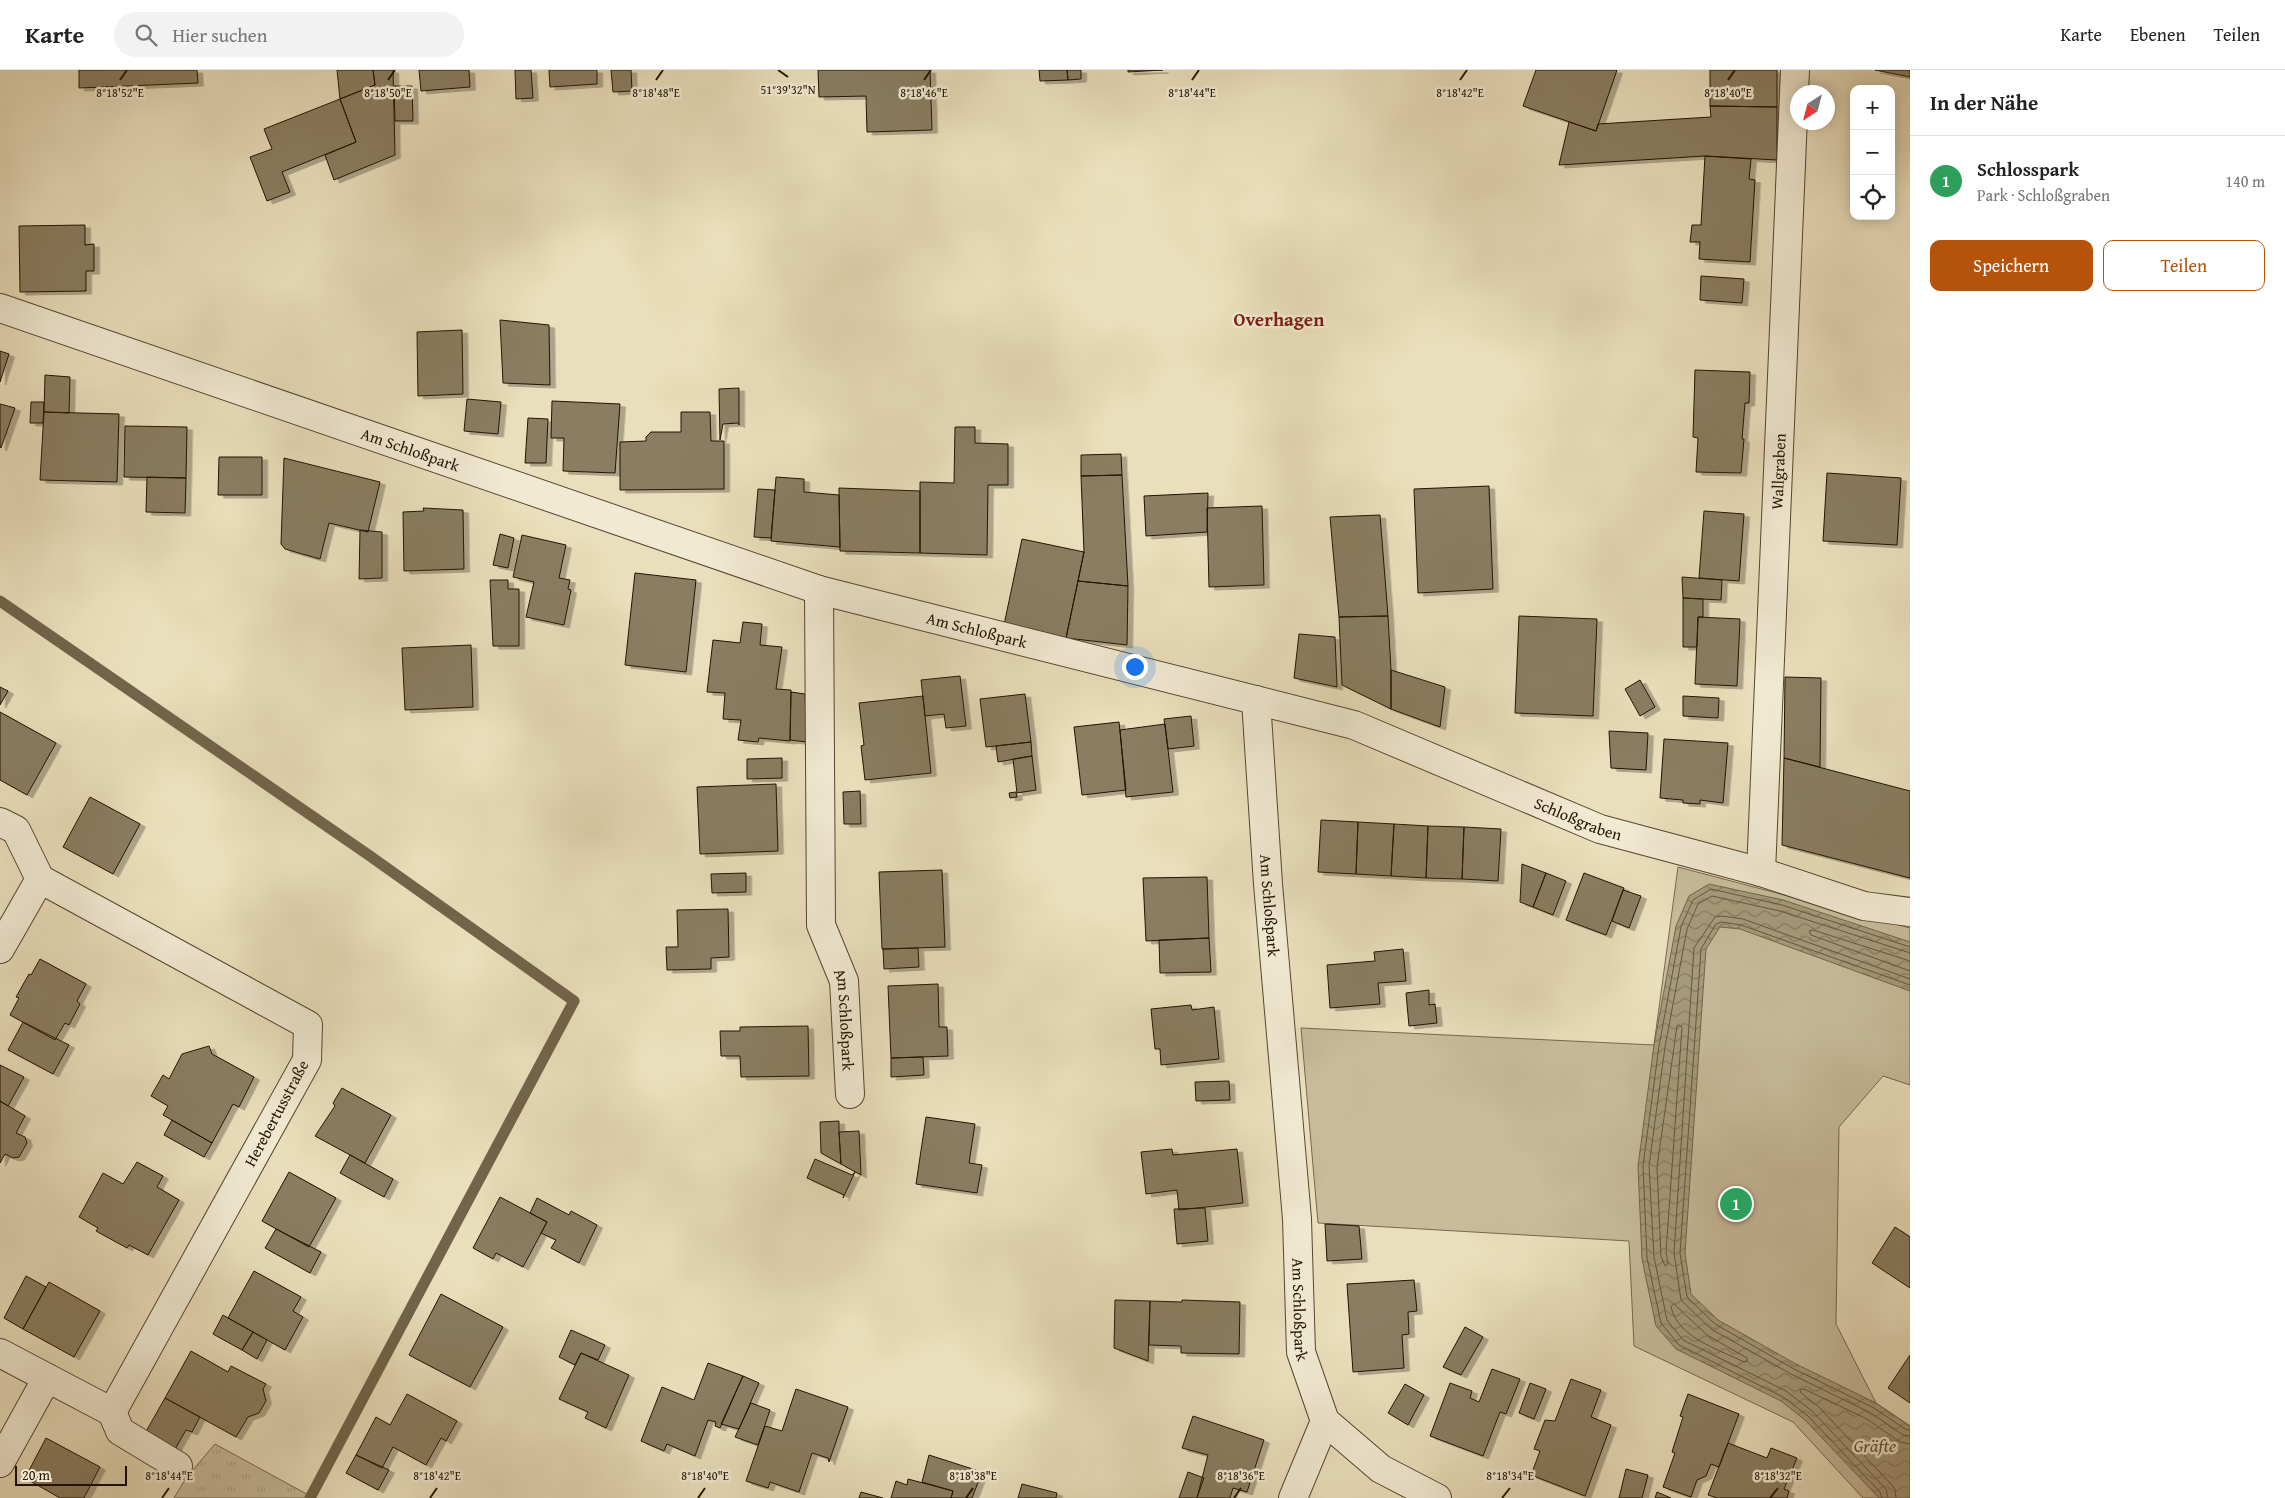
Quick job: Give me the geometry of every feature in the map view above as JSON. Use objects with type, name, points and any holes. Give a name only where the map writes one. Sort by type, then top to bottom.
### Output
[{"type":"street","name":"Wallgraben","points":[[1761,872],[1795,70]]},
{"type":"street","name":"Am Schloßpark","points":[[0,308],[820,590],[1256,700],[1268,884],[1297,1219],[1301,1352],[1325,1421]]},
{"type":"street","name":"Am Schloßpark","points":[[820,590],[821,924],[844,981],[850,1094]]},
{"type":"street","name":"Schloßgraben","points":[[1256,700],[1354,725],[1600,829],[1761,872],[1864,906],[1910,912]]},
{"type":"street","points":[[0,822],[16,830],[40,879],[0,949]]},
{"type":"street","name":"Herebertusstraße","points":[[40,879],[308,1025],[307,1060],[112,1412]]},
{"type":"street","points":[[0,1352],[112,1412],[120,1431],[178,1466]]},
{"type":"street","points":[[0,1463],[47,1378]]},
{"type":"street","points":[[1293,1498],[1325,1421],[1381,1469],[1437,1498]]},
{"type":"green space","points":[[1678,867],[1910,928],[1910,1085],[1883,1076],[1839,1127],[1836,1324],[1876,1403],[1910,1426],[1910,1498],[1863,1498],[1793,1422],[1634,1346],[1629,1241],[1318,1223],[1301,1028],[1654,1045]]},
{"type":"green space","points":[[215,1444],[314,1498],[174,1498],[186,1478]]},
{"type":"water","name":"Gräfte","points":[[1709,884],[1783,900],[1910,942],[1910,991],[1740,929],[1720,927],[1706,949],[1685,1253],[1691,1294],[1718,1320],[1796,1364],[1876,1403],[1910,1426],[1910,1498],[1879,1498],[1805,1420],[1781,1401],[1676,1349],[1656,1326],[1642,1259],[1638,1166],[1654,1045],[1676,926],[1689,896]]},
{"type":"building","points":[[79,70],[197,70],[198,83],[79,88]]},
{"type":"building","points":[[337,70],[373,70],[375,85],[340,99]]},
{"type":"building","points":[[373,70],[393,70],[395,155],[334,180],[325,155],[356,142],[340,99],[375,85]]},
{"type":"building","points":[[419,70],[469,70],[470,87],[421,91]]},
{"type":"building","points":[[515,70],[531,70],[533,98],[516,99]]},
{"type":"building","points":[[549,70],[597,70],[597,84],[550,87]]},
{"type":"building","points":[[611,70],[631,70],[632,91],[613,92]]},
{"type":"building","points":[[818,70],[930,70],[932,130],[867,132],[866,96],[819,97]]},
{"type":"building","points":[[1039,70],[1067,70],[1068,80],[1040,81]]},
{"type":"building","points":[[1067,70],[1081,70],[1081,79],[1068,80]]},
{"type":"building","points":[[1128,70],[1163,70],[1128,72]]},
{"type":"building","points":[[1536,70],[1617,70],[1596,131],[1523,106]]},
{"type":"building","points":[[1710,70],[1777,70],[1777,107],[1710,106]]},
{"type":"building","points":[[1875,70],[1910,70],[1910,77]]},
{"type":"building","points":[[394,86],[412,86],[413,121],[395,121]]},
{"type":"building","points":[[340,99],[356,142],[282,172],[290,192],[267,201],[250,157],[272,149],[264,129]]},
{"type":"building","points":[[1710,106],[1777,107],[1777,160],[1705,156],[1559,165],[1569,122],[1596,131],[1598,124],[1711,117]]},
{"type":"building","points":[[1705,156],[1751,159],[1749,179],[1755,180],[1750,262],[1699,259],[1700,242],[1690,242],[1692,225],[1701,225]]},
{"type":"building","points":[[85,225],[85,245],[94,244],[94,271],[86,271],[86,291],[20,292],[19,226]]},
{"type":"building","points":[[1701,276],[1744,279],[1742,303],[1700,300]]},
{"type":"building","points":[[500,320],[549,325],[550,385],[503,383]]},
{"type":"building","points":[[462,330],[463,394],[418,396],[417,332]]},
{"type":"building","points":[[0,351],[9,354],[0,382]]},
{"type":"building","points":[[1695,370],[1750,372],[1749,403],[1745,403],[1741,473],[1696,472],[1698,438],[1693,437]]},
{"type":"building","points":[[45,375],[70,377],[69,413],[44,412]]},
{"type":"building","points":[[739,388],[739,425],[738,423],[723,424],[720,440],[719,389]]},
{"type":"building","points":[[467,399],[501,402],[498,434],[464,431]]},
{"type":"building","points":[[552,401],[620,404],[615,473],[563,471],[564,438],[551,438]]},
{"type":"building","points":[[31,402],[44,402],[43,423],[30,423]]},
{"type":"building","points":[[0,404],[15,408],[1,448],[0,447]]},
{"type":"building","points":[[44,412],[119,414],[117,482],[40,480]]},
{"type":"building","points":[[681,412],[710,412],[711,441],[724,441],[724,489],[620,490],[620,442],[646,441],[646,437],[651,432],[681,432]]},
{"type":"building","points":[[528,418],[548,419],[546,463],[525,463]]},
{"type":"building","points":[[125,426],[187,427],[186,478],[124,477]]},
{"type":"building","points":[[955,427],[975,427],[975,443],[1008,444],[1008,485],[988,485],[987,555],[920,553],[920,482],[954,483]]},
{"type":"building","points":[[1121,454],[1122,475],[1081,476],[1081,455]]},
{"type":"building","points":[[219,457],[262,457],[262,495],[218,495]]},
{"type":"building","points":[[284,458],[380,482],[368,532],[329,523],[320,559],[285,549],[281,544]]},
{"type":"building","points":[[1827,473],[1901,478],[1897,545],[1823,541]]},
{"type":"building","points":[[1122,475],[1128,586],[1078,581],[1084,552],[1081,476]]},
{"type":"building","points":[[147,477],[186,478],[185,513],[146,512]]},
{"type":"building","points":[[776,477],[804,479],[804,492],[839,495],[840,547],[771,541]]},
{"type":"building","points":[[1489,486],[1493,589],[1418,593],[1414,489]]},
{"type":"building","points":[[839,488],[920,491],[920,553],[840,551]]},
{"type":"building","points":[[758,489],[775,490],[771,538],[754,537]]},
{"type":"building","points":[[1208,493],[1207,532],[1146,536],[1144,496]]},
{"type":"building","points":[[1262,506],[1264,585],[1209,587],[1207,508]]},
{"type":"building","points":[[423,508],[463,510],[464,569],[404,571],[403,512],[424,511]]},
{"type":"building","points":[[1704,511],[1744,514],[1739,581],[1699,578]]},
{"type":"building","points":[[1380,515],[1388,616],[1339,617],[1330,517]]},
{"type":"building","points":[[360,530],[382,532],[382,578],[359,579]]},
{"type":"building","points":[[500,534],[514,538],[508,568],[493,565]]},
{"type":"building","points":[[522,535],[566,545],[559,578],[570,580],[568,589],[571,590],[564,625],[526,617],[534,582],[513,577]]},
{"type":"building","points":[[1022,539],[1084,552],[1066,638],[1004,625]]},
{"type":"building","points":[[635,573],[696,580],[686,672],[625,665]]},
{"type":"building","points":[[1682,577],[1722,580],[1721,600],[1683,598]]},
{"type":"building","points":[[490,580],[508,580],[508,589],[519,589],[519,646],[493,646]]},
{"type":"building","points":[[1078,581],[1128,586],[1127,645],[1066,638]]},
{"type":"building","points":[[1683,598],[1703,599],[1703,617],[1698,617],[1697,647],[1683,647]]},
{"type":"building","points":[[1388,616],[1391,709],[1342,685],[1339,617]]},
{"type":"building","points":[[1519,616],[1597,619],[1593,716],[1515,713]]},
{"type":"building","points":[[1698,617],[1740,619],[1737,686],[1695,684]]},
{"type":"building","points":[[743,622],[762,624],[760,645],[782,647],[776,689],[791,690],[790,741],[759,738],[758,742],[738,740],[741,720],[723,719],[725,693],[707,692],[713,640],[740,643]]},
{"type":"building","points":[[1299,634],[1335,637],[1337,687],[1294,678]]},
{"type":"building","points":[[471,645],[473,707],[405,710],[402,648]]},
{"type":"building","points":[[1391,670],[1445,687],[1440,727],[1391,709]]},
{"type":"building","points":[[960,676],[966,726],[946,728],[944,714],[925,716],[921,680]]},
{"type":"building","points":[[1785,677],[1821,678],[1820,767],[1784,758]]},
{"type":"building","points":[[1640,680],[1655,707],[1640,716],[1625,689]]},
{"type":"building","points":[[0,687],[8,691],[0,705]]},
{"type":"building","points":[[791,692],[805,694],[807,742],[790,740]]},
{"type":"building","points":[[1025,694],[1031,742],[986,747],[980,699]]},
{"type":"building","points":[[923,696],[931,773],[865,780],[861,746],[864,745],[859,703]]},
{"type":"building","points":[[1683,696],[1719,698],[1718,718],[1683,716]]},
{"type":"building","points":[[0,712],[56,743],[27,795],[0,780]]},
{"type":"building","points":[[1191,716],[1194,746],[1168,749],[1164,719]]},
{"type":"building","points":[[1119,722],[1126,790],[1082,795],[1074,727]]},
{"type":"building","points":[[1165,724],[1173,792],[1126,797],[1120,730]]},
{"type":"building","points":[[1609,731],[1648,733],[1646,770],[1611,768]]},
{"type":"building","points":[[1664,739],[1728,743],[1723,803],[1700,800],[1700,804],[1683,803],[1683,800],[1660,798]]},
{"type":"building","points":[[1031,742],[1032,756],[998,762],[996,746]]},
{"type":"building","points":[[1032,756],[1036,790],[1017,793],[1013,759]]},
{"type":"building","points":[[782,758],[782,778],[747,779],[747,759]]},
{"type":"building","points":[[1784,758],[1910,791],[1910,878],[1782,845]]},
{"type":"building","points":[[776,784],[778,851],[700,854],[697,787]]},
{"type":"building","points":[[860,791],[861,824],[844,824],[843,792]]},
{"type":"building","points":[[1016,792],[1017,797],[1010,798],[1009,793]]},
{"type":"building","points":[[90,797],[140,824],[113,874],[63,847]]},
{"type":"building","points":[[1321,820],[1358,822],[1356,874],[1318,872]]},
{"type":"building","points":[[1358,822],[1394,824],[1391,876],[1356,874]]},
{"type":"building","points":[[1394,824],[1428,826],[1426,878],[1391,876]]},
{"type":"building","points":[[1428,826],[1464,827],[1462,879],[1426,878]]},
{"type":"building","points":[[1464,827],[1501,829],[1498,881],[1462,879]]},
{"type":"building","points":[[1522,864],[1546,873],[1533,907],[1520,902]]},
{"type":"building","points":[[942,870],[945,947],[882,949],[879,872]]},
{"type":"building","points":[[746,873],[746,892],[712,893],[711,874]]},
{"type":"building","points":[[1546,873],[1566,881],[1553,915],[1533,907]]},
{"type":"building","points":[[1584,873],[1624,888],[1606,935],[1566,920]]},
{"type":"building","points":[[1207,877],[1209,938],[1146,941],[1143,878]]},
{"type":"building","points":[[1623,890],[1641,896],[1629,928],[1612,921]]},
{"type":"building","points":[[728,909],[729,957],[711,958],[711,969],[667,970],[666,947],[678,947],[677,910]]},
{"type":"building","points":[[1209,938],[1211,972],[1160,973],[1159,940]]},
{"type":"building","points":[[918,948],[919,967],[884,969],[883,949]]},
{"type":"building","points":[[1403,949],[1406,981],[1378,983],[1380,1004],[1330,1008],[1327,965],[1375,961],[1374,952]]},
{"type":"building","points":[[40,959],[86,984],[77,1001],[80,1004],[69,1025],[65,1023],[55,1040],[10,1015],[19,998],[16,997]]},
{"type":"building","points":[[938,984],[939,1027],[947,1027],[948,1056],[891,1058],[888,986]]},
{"type":"building","points":[[1429,990],[1429,1005],[1435,1004],[1437,1023],[1409,1026],[1406,993]]},
{"type":"building","points":[[1191,1005],[1192,1010],[1214,1007],[1219,1059],[1161,1065],[1160,1049],[1155,1049],[1151,1009]]},
{"type":"building","points":[[23,1022],[69,1045],[53,1074],[8,1050]]},
{"type":"building","points":[[808,1026],[809,1076],[741,1077],[740,1056],[721,1056],[720,1031],[740,1031],[740,1027]]},
{"type":"building","points":[[209,1046],[212,1054],[254,1077],[239,1107],[233,1104],[212,1143],[163,1115],[168,1106],[151,1096],[163,1075],[169,1079],[182,1054]]},
{"type":"building","points":[[923,1057],[924,1075],[891,1077],[891,1058]]},
{"type":"building","points":[[0,1065],[24,1077],[8,1106],[0,1101]]},
{"type":"building","points":[[1229,1081],[1230,1100],[1196,1101],[1195,1082]]},
{"type":"building","points":[[342,1088],[391,1115],[365,1163],[315,1136],[335,1106],[333,1103]]},
{"type":"building","points":[[0,1101],[25,1116],[16,1133],[25,1137],[27,1143],[19,1157],[13,1158],[5,1154],[0,1163]]},
{"type":"building","points":[[926,1117],[975,1124],[969,1163],[982,1165],[977,1193],[916,1184]]},
{"type":"building","points":[[172,1120],[212,1143],[204,1157],[164,1135]]},
{"type":"building","points":[[839,1121],[841,1164],[821,1153],[820,1122]]},
{"type":"building","points":[[859,1131],[861,1175],[841,1164],[839,1132]]},
{"type":"building","points":[[1172,1149],[1173,1155],[1237,1149],[1243,1203],[1179,1210],[1177,1190],[1146,1194],[1141,1152]]},
{"type":"building","points":[[350,1155],[393,1179],[384,1197],[340,1173]]},
{"type":"building","points":[[815,1159],[852,1175],[855,1172],[843,1198],[844,1195],[807,1178]]},
{"type":"building","points":[[137,1162],[163,1176],[157,1187],[179,1200],[148,1255],[129,1245],[127,1248],[96,1231],[98,1228],[79,1217],[103,1173],[123,1184]]},
{"type":"building","points":[[289,1172],[336,1198],[309,1247],[262,1221]]},
{"type":"building","points":[[500,1197],[547,1222],[523,1267],[496,1253],[493,1259],[473,1248]]},
{"type":"building","points":[[537,1198],[569,1215],[571,1211],[597,1225],[579,1263],[551,1248],[556,1240],[541,1233],[547,1222],[530,1213]]},
{"type":"building","points":[[1205,1208],[1208,1241],[1177,1244],[1174,1209]]},
{"type":"building","points":[[1325,1224],[1359,1226],[1362,1259],[1327,1261]]},
{"type":"building","points":[[1895,1227],[1910,1237],[1910,1288],[1872,1263]]},
{"type":"building","points":[[276,1229],[321,1252],[310,1273],[265,1248]]},
{"type":"building","points":[[254,1271],[301,1297],[293,1311],[303,1317],[285,1350],[228,1318]]},
{"type":"building","points":[[26,1276],[46,1287],[23,1329],[4,1318]]},
{"type":"building","points":[[1414,1280],[1417,1311],[1408,1312],[1409,1334],[1402,1335],[1404,1368],[1353,1372],[1347,1284]]},
{"type":"building","points":[[49,1282],[100,1311],[74,1357],[23,1329]]},
{"type":"building","points":[[441,1294],[503,1327],[470,1387],[409,1355]]},
{"type":"building","points":[[1115,1300],[1150,1301],[1148,1361],[1114,1348]]},
{"type":"building","points":[[1182,1300],[1240,1302],[1239,1354],[1181,1353],[1181,1346],[1149,1345],[1150,1301],[1182,1302]]},
{"type":"building","points":[[223,1315],[253,1332],[242,1350],[213,1334]]},
{"type":"building","points":[[1465,1327],[1483,1337],[1461,1375],[1443,1367]]},
{"type":"building","points":[[571,1330],[605,1345],[598,1360],[581,1353],[575,1365],[559,1357]]},
{"type":"building","points":[[253,1332],[267,1340],[257,1359],[242,1350]]},
{"type":"building","points":[[191,1351],[228,1372],[231,1366],[266,1384],[263,1389],[266,1401],[259,1413],[248,1417],[236,1437],[165,1398]]},
{"type":"building","points":[[581,1353],[629,1375],[606,1428],[585,1418],[588,1412],[559,1399]]},
{"type":"building","points":[[1910,1355],[1910,1403],[1888,1388]]},
{"type":"building","points":[[708,1363],[743,1376],[720,1428],[715,1426],[716,1422],[708,1420],[695,1456],[667,1444],[664,1451],[641,1441],[662,1387],[694,1400]]},
{"type":"building","points":[[1492,1369],[1520,1379],[1506,1414],[1500,1412],[1483,1456],[1430,1436],[1450,1383],[1472,1391],[1470,1398],[1479,1402]]},
{"type":"building","points":[[743,1376],[759,1383],[739,1429],[721,1424]]},
{"type":"building","points":[[1571,1379],[1601,1390],[1591,1417],[1611,1425],[1585,1496],[1531,1475],[1540,1451],[1534,1449],[1545,1420],[1555,1421]]},
{"type":"building","points":[[1530,1383],[1546,1389],[1534,1419],[1519,1413]]},
{"type":"building","points":[[1405,1384],[1424,1395],[1408,1425],[1388,1413]]},
{"type":"building","points":[[796,1389],[848,1407],[829,1462],[828,1458],[812,1453],[799,1492],[770,1482],[768,1488],[746,1481],[765,1426],[782,1431]]},
{"type":"building","points":[[407,1394],[457,1421],[446,1441],[441,1438],[426,1465],[393,1447],[382,1468],[356,1455],[376,1417],[390,1425]]},
{"type":"building","points":[[1688,1394],[1739,1414],[1719,1467],[1711,1464],[1706,1476],[1697,1480],[1691,1497],[1663,1487],[1675,1453],[1672,1452],[1683,1417],[1680,1416]]},
{"type":"building","points":[[165,1398],[200,1417],[192,1432],[186,1430],[174,1451],[144,1435]]},
{"type":"building","points":[[751,1403],[770,1410],[758,1445],[735,1437]]},
{"type":"building","points":[[1193,1416],[1264,1440],[1247,1492],[1233,1488],[1230,1498],[1197,1498],[1208,1455],[1182,1448]]},
{"type":"building","points":[[46,1438],[100,1467],[84,1498],[60,1498],[25,1478]]},
{"type":"building","points":[[1728,1443],[1767,1458],[1771,1448],[1797,1458],[1784,1489],[1789,1491],[1787,1498],[1717,1498],[1708,1495]]},
{"type":"building","points":[[356,1455],[389,1470],[378,1490],[346,1473]]},
{"type":"building","points":[[929,1455],[982,1472],[972,1498],[951,1498],[953,1491],[922,1482]]},
{"type":"building","points":[[1626,1469],[1648,1475],[1642,1498],[1619,1498]]},
{"type":"building","points":[[1188,1472],[1204,1478],[1197,1498],[1179,1498]]},
{"type":"building","points":[[908,1479],[953,1491],[951,1498],[891,1498],[896,1481],[907,1485]]},
{"type":"building","points":[[1022,1484],[1057,1493],[1056,1498],[1018,1498]]},
{"type":"building","points":[[861,1492],[883,1498],[859,1498]]},
{"type":"building","points":[[1657,1492],[1671,1498],[1655,1498]]},
{"type":"waterway","points":[[0,601],[370,856],[574,1001],[310,1498]]},
{"type":"place","name":"Schlosspark","points":[[1736,1204]]},
{"type":"district","name":"Overhagen","points":[[1279,319]]}]
